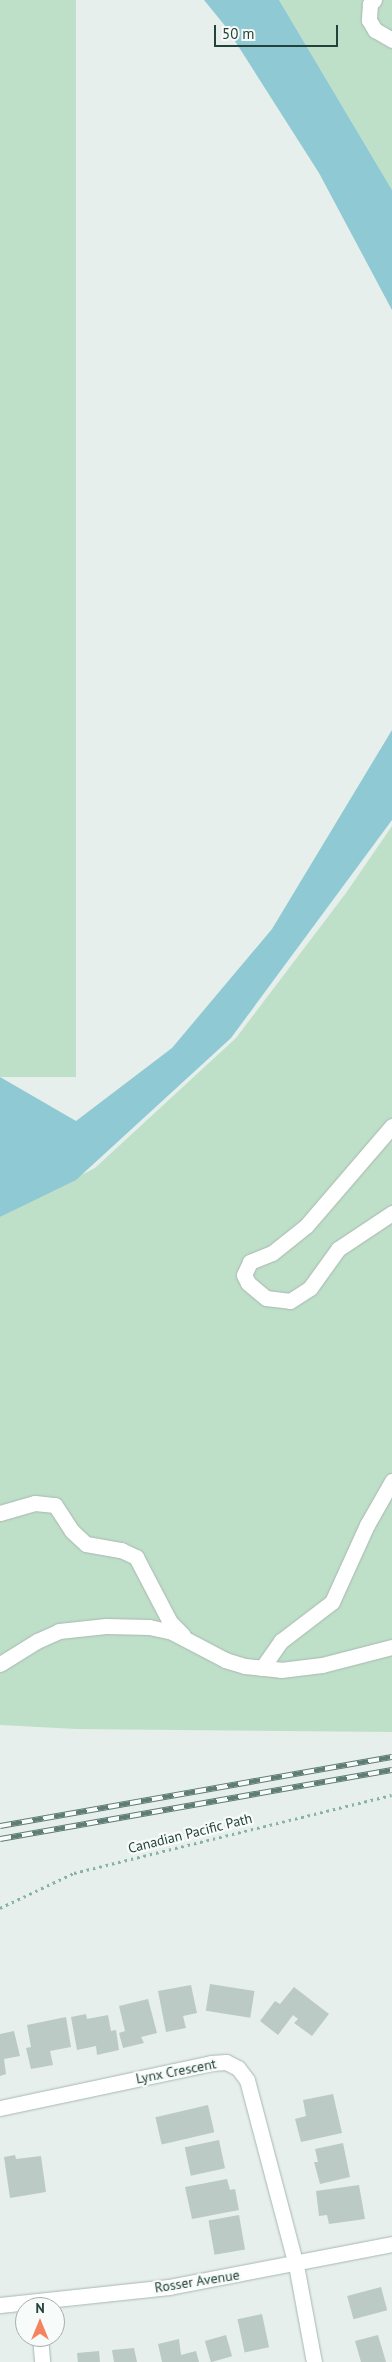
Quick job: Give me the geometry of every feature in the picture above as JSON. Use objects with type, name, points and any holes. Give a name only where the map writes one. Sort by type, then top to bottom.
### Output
[{"type":"street","points":[[374,0],[370,4],[369,20],[375,30],[392,40]]},
{"type":"street","points":[[392,1126],[306,1226],[272,1253],[250,1262],[244,1275],[252,1287],[266,1298],[290,1301],[310,1288],[338,1249],[392,1213]]},
{"type":"street","points":[[262,1668],[281,1641],[332,1602],[367,1525],[392,1481]]},
{"type":"street","points":[[0,1514],[34,1503],[55,1505],[72,1531],[86,1544],[121,1550],[136,1558],[170,1622],[193,1642]]},
{"type":"street","points":[[0,1664],[37,1640],[59,1632],[84,1627],[149,1627],[172,1632],[225,1660],[262,1668],[296,1669],[392,1647]]},
{"type":"street","name":"Lynx Crescent","points":[[0,2108],[211,2063],[226,2062],[238,2068],[247,2080],[296,2265],[314,2362]]},
{"type":"street","name":"Rosser Avenue","points":[[65,2300],[169,2287],[296,2265],[392,2244]]},
{"type":"street","name":"Rosser Avenue","points":[[0,2305],[15,2305]]},
{"type":"street","points":[[41,2347],[42,2362]]},
{"type":"path","name":"Canadian Pacific Path","points":[[0,1908],[74,1873],[392,1795]]},
{"type":"green space","points":[[0,0],[76,0],[76,1077],[0,1077]]},
{"type":"green space","points":[[279,0],[392,0],[392,190]]},
{"type":"green space","points":[[392,826],[392,1732],[76,1729],[0,1725],[0,1217],[95,1168],[236,1038],[346,893]]},
{"type":"water","points":[[204,0],[279,0],[392,190],[392,310],[319,173],[226,27]]},
{"type":"water","points":[[392,730],[392,820],[231,1038],[76,1180],[0,1217],[0,1077],[76,1121],[172,1048],[272,929]]},
{"type":"building","points":[[210,1984],[254,1991],[250,2018],[206,2011]]},
{"type":"building","points":[[191,1985],[197,2013],[183,2016],[186,2028],[166,2032],[158,1991]]},
{"type":"building","points":[[294,1987],[329,2014],[312,2036],[294,2023],[298,2019],[293,2015],[278,2035],[260,2021],[275,2001],[280,2004]]},
{"type":"building","points":[[148,1999],[157,2033],[141,2037],[144,2043],[123,2048],[119,2033],[125,2031],[119,2006]]},
{"type":"building","points":[[86,2014],[87,2019],[108,2015],[111,2031],[116,2030],[119,2050],[97,2055],[96,2046],[77,2050],[71,2017]]},
{"type":"building","points":[[66,2017],[71,2047],[50,2051],[53,2065],[31,2069],[26,2048],[31,2047],[27,2025]]},
{"type":"building","points":[[14,2031],[20,2056],[4,2059],[6,2074],[0,2076],[0,2034]]},
{"type":"building","points":[[333,2094],[342,2133],[301,2142],[295,2119],[306,2116],[303,2100]]},
{"type":"building","points":[[208,2105],[214,2132],[162,2144],[155,2117]]},
{"type":"building","points":[[219,2140],[225,2168],[191,2176],[185,2147]]},
{"type":"building","points":[[343,2143],[350,2177],[320,2184],[314,2162],[318,2162],[315,2149]]},
{"type":"building","points":[[15,2155],[16,2159],[41,2156],[46,2192],[10,2198],[4,2157]]},
{"type":"building","points":[[227,2179],[230,2190],[235,2189],[239,2210],[192,2219],[185,2187]]},
{"type":"building","points":[[359,2185],[365,2219],[329,2224],[327,2215],[319,2216],[316,2191]]},
{"type":"building","points":[[239,2215],[245,2249],[215,2255],[208,2220]]},
{"type":"building","points":[[381,2287],[387,2310],[353,2319],[347,2296]]},
{"type":"building","points":[[262,2314],[269,2347],[245,2352],[238,2319]]},
{"type":"building","points":[[226,2335],[232,2356],[211,2362],[205,2341]]},
{"type":"building","points":[[378,2335],[386,2362],[361,2362],[355,2341]]},
{"type":"building","points":[[179,2339],[181,2355],[196,2351],[199,2362],[162,2362],[158,2344]]},
{"type":"building","points":[[134,2348],[137,2362],[114,2362],[112,2350]]},
{"type":"building","points":[[99,2351],[100,2362],[78,2362],[77,2353]]},
{"type":"railway","points":[[0,1826],[392,1757]]},
{"type":"railway","points":[[0,1839],[392,1770]]}]
